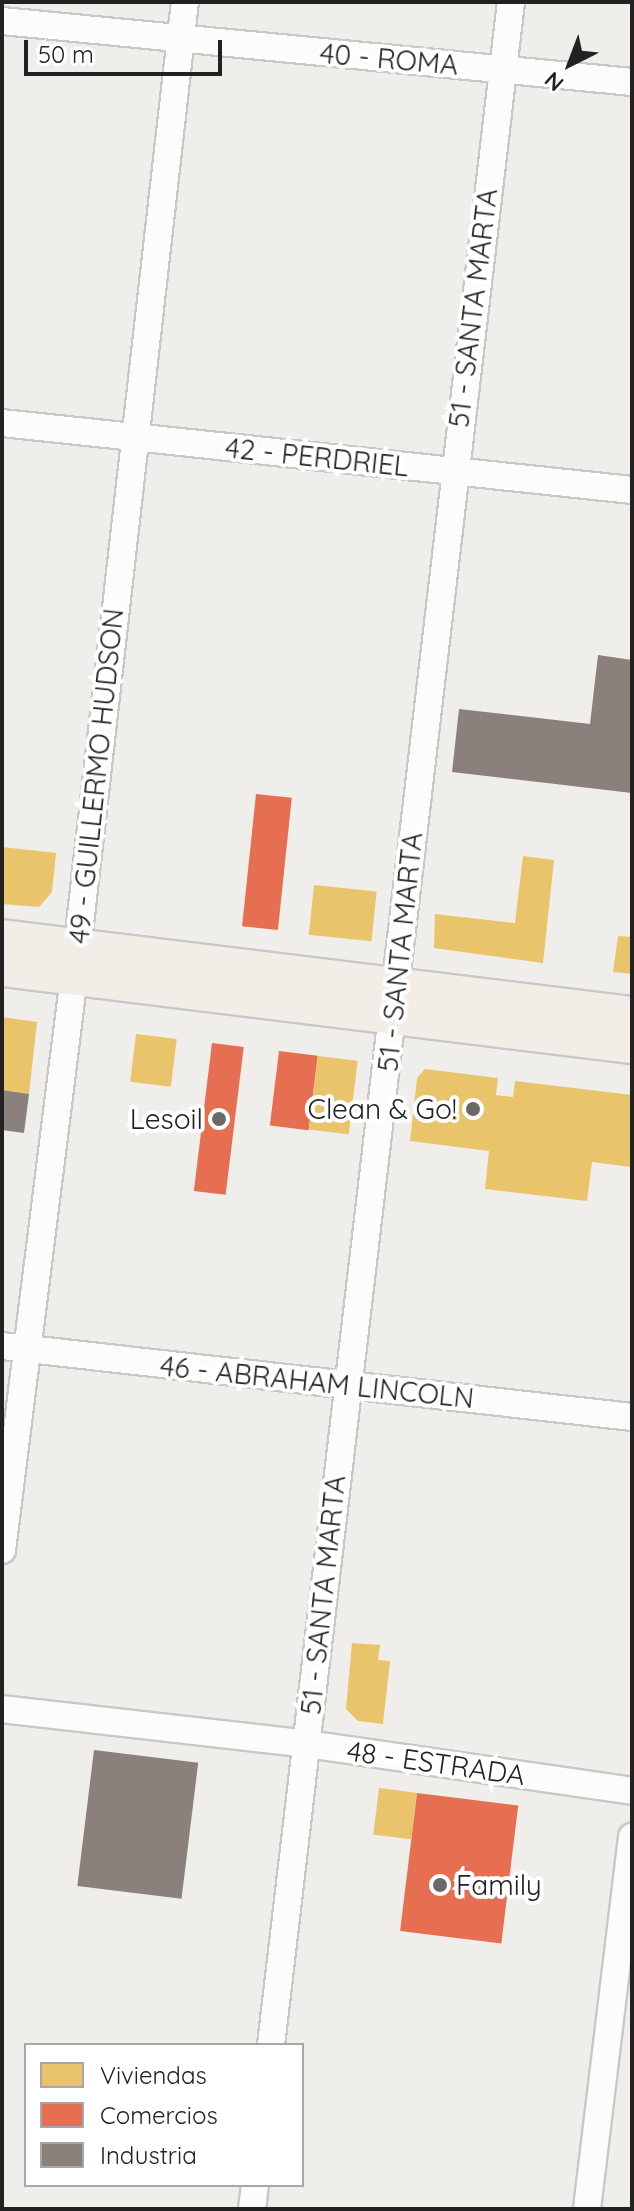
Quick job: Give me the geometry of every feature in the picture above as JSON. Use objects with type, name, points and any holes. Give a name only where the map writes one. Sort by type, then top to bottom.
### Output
[{"type":"main road","points":[[2,937],[76,962],[396,1001],[632,1014]]},
{"type":"main road","points":[[2,969],[76,962]]},
{"type":"main road","points":[[396,1001],[632,1046]]},
{"type":"street","name":"49 - GUILLERMO HUDSON","points":[[2,1550],[14,1347],[76,962],[133,438],[185,2]]},
{"type":"street","name":"51 - SANTA MARTA","points":[[271,2043],[345,1387],[396,1001],[452,470],[511,2]]},
{"type":"street","name":"40 - ROMA","points":[[2,21],[632,82]]},
{"type":"street","name":"42 - PERDRIEL","points":[[2,423],[632,490]]},
{"type":"street","name":"46 - ABRAHAM LINCOLN","points":[[14,1347],[345,1387],[632,1417]]},
{"type":"street","name":"48 - ESTRADA","points":[[2,1709],[307,1744],[632,1791]]},
{"type":"street","points":[[587,2209],[632,1837]]},
{"type":"street","points":[[252,2209],[255,2187]]},
{"type":"building: Viviendas","points":[[2,847],[56,853],[52,892],[39,907],[2,904]]},
{"type":"building: Viviendas","points":[[523,856],[554,860],[543,963],[434,948],[435,914],[515,923]]},
{"type":"building: Viviendas","points":[[314,885],[377,892],[371,941],[309,935]]},
{"type":"building: Viviendas","points":[[618,936],[632,937],[632,974],[613,972]]},
{"type":"building: Viviendas","points":[[2,1017],[37,1022],[29,1094],[2,1090]]},
{"type":"building: Viviendas","points":[[136,1034],[177,1039],[171,1087],[130,1082]]},
{"type":"building: Viviendas","points":[[318,1056],[358,1061],[349,1134],[309,1129]]},
{"type":"building: Viviendas","points":[[425,1069],[498,1078],[496,1095],[513,1097],[515,1081],[632,1095],[631,1167],[592,1162],[587,1201],[485,1189],[489,1151],[410,1141],[417,1078]],"holes":[[[441,1101],[454,1102],[452,1117],[439,1115]]]},
{"type":"building: Viviendas","points":[[352,1643],[380,1645],[378,1660],[390,1661],[383,1724],[358,1721],[346,1709]]},
{"type":"building: Viviendas","points":[[379,1788],[417,1793],[411,1839],[373,1835]]},
{"type":"building: Comercios","points":[[256,794],[292,798],[278,930],[242,926]]},
{"type":"building: Comercios","name":"Lesoil","points":[[212,1043],[244,1047],[226,1195],[194,1191]]},
{"type":"building: Comercios","points":[[279,1051],[318,1056],[309,1130],[270,1125]]},
{"type":"building: Comercios","name":"Family","points":[[417,1793],[518,1805],[501,1943],[400,1931]]},
{"type":"building: Industria","points":[[598,655],[632,660],[632,793],[452,772],[459,709],[590,724]]},
{"type":"building: Industria","points":[[2,1090],[29,1094],[24,1133],[2,1130]]},
{"type":"building: Industria","points":[[94,1750],[198,1763],[182,1899],[77,1886]]},
{"type":"place","name":"Clean & Go!","points":[[473,1109]]},
{"type":"place","name":"Lesoil","points":[[219,1119]]},
{"type":"place","name":"Family","points":[[440,1885]]}]
